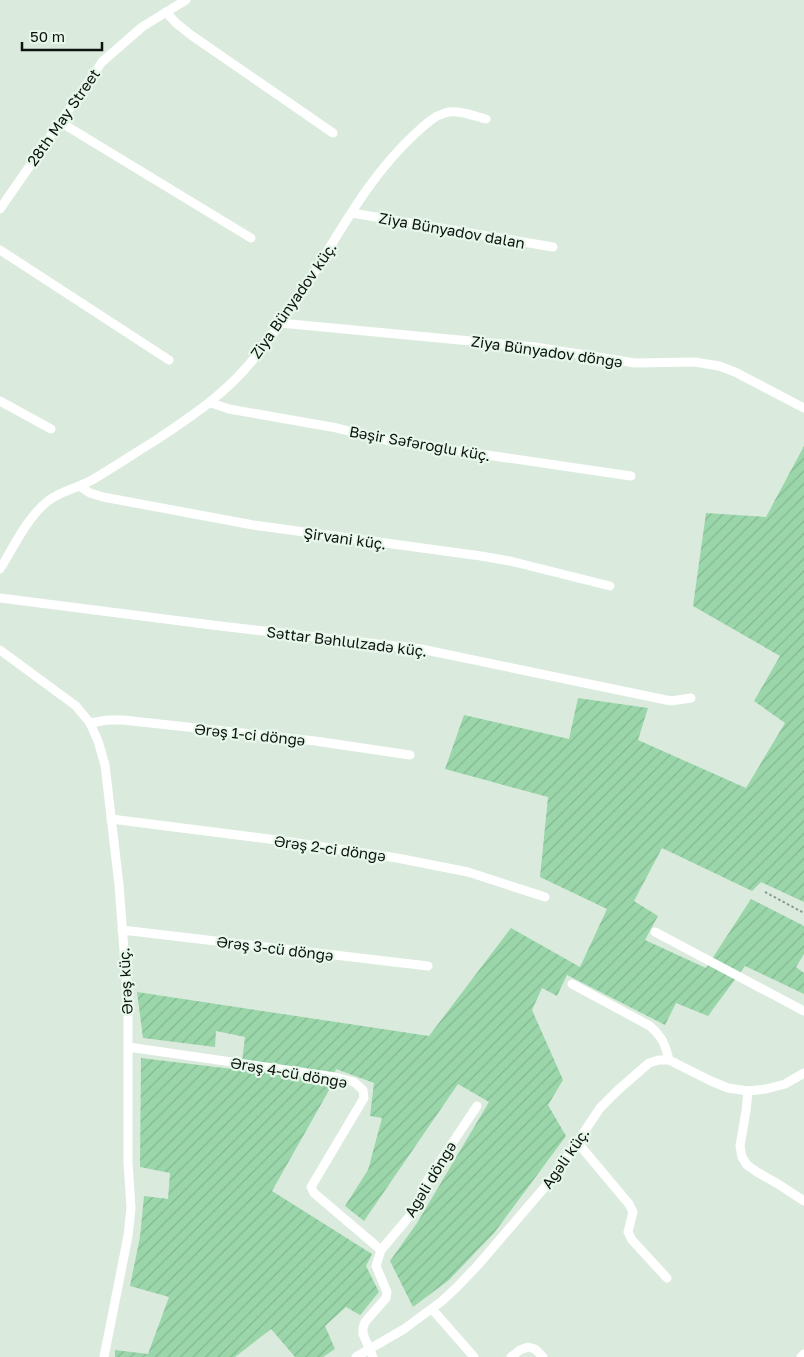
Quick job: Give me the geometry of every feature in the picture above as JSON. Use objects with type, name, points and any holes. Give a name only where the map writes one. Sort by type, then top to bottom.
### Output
[{"type":"street","name":"28th May Street","points":[[0,209],[102,62],[142,27],[186,0]]},
{"type":"street","points":[[166,12],[191,35],[333,133]]},
{"type":"street","name":"Ziya Bünyadov küç.","points":[[0,569],[23,531],[43,506],[58,495],[81,486],[116,465],[211,403],[222,393],[256,356],[296,302],[372,180],[388,161],[433,118],[446,112],[455,112],[486,119]]},
{"type":"street","points":[[60,122],[251,238]]},
{"type":"street","name":"Ziya Bünyadov dalan","points":[[352,213],[553,247]]},
{"type":"street","points":[[0,250],[169,360]]},
{"type":"street","name":"Ziya Bünyadov döngə","points":[[280,323],[535,347],[635,363],[695,362],[711,364],[735,372],[804,408]]},
{"type":"street","points":[[0,401],[51,429]]},
{"type":"street","name":"Bəşir Səfəroğlu küç.","points":[[211,403],[230,409],[337,428],[391,441],[631,476]]},
{"type":"street","name":"Şirvani küç.","points":[[81,486],[90,493],[103,498],[253,525],[510,561],[610,586]]},
{"type":"street","name":"Səttar Bəhlulzadə küç.","points":[[0,598],[421,649],[670,701],[691,698]]},
{"type":"street","name":"Ərəş küç.","points":[[0,650],[76,706],[90,724],[98,741],[105,765],[119,885],[128,1003],[130,1217],[128,1236],[104,1357]]},
{"type":"street","name":"Ərəş 1-ci döngə","points":[[90,724],[108,720],[123,720],[315,741],[410,755]]},
{"type":"street","name":"Ərəş 2-ci döngə","points":[[111,819],[277,840],[396,858],[468,872],[545,896]]},
{"type":"street","name":"Ərəş 3-cü döngə","points":[[122,930],[428,966]]},
{"type":"street","points":[[655,932],[804,1011]]},
{"type":"street","points":[[572,984],[650,1026],[660,1035],[669,1060],[728,1088],[748,1091],[766,1089],[785,1084],[804,1073]]},
{"type":"street","name":"Ərəş 4-cü döngə","points":[[128,1047],[335,1077],[354,1082],[363,1090],[364,1098],[311,1188],[314,1194],[381,1250]]},
{"type":"street","name":"Ağəli küç.","points":[[356,1357],[372,1353],[432,1308],[457,1286],[490,1251],[556,1174],[600,1108],[649,1063],[669,1060]]},
{"type":"street","points":[[748,1091],[740,1146],[742,1157],[747,1165],[804,1201]]},
{"type":"street","name":"Ağəli döngə","points":[[381,1250],[414,1211],[427,1181],[477,1106]]},
{"type":"street","points":[[577,1142],[629,1204],[633,1212],[628,1232],[632,1240],[667,1278]]},
{"type":"street","points":[[372,1353],[363,1334],[365,1322],[386,1298],[387,1292],[376,1266],[381,1250]]},
{"type":"street","points":[[432,1308],[474,1357]]},
{"type":"street","points":[[511,1357],[528,1346],[535,1349],[543,1357]]},
{"type":"path","points":[[765,892],[804,913]]},
{"type":"green space","points":[[804,446],[804,902],[761,882],[752,891],[662,848],[634,901],[658,916],[645,940],[706,968],[751,899],[804,926],[804,954],[796,967],[804,973],[804,994],[745,966],[708,1016],[676,1003],[665,1025],[567,975],[557,996],[542,988],[532,1010],[563,1080],[548,1105],[566,1136],[494,1233],[449,1280],[413,1307],[390,1261],[417,1223],[489,1102],[458,1084],[364,1221],[345,1206],[368,1170],[382,1118],[370,1116],[374,1083],[336,1069],[332,1085],[272,1191],[372,1254],[366,1266],[379,1292],[360,1315],[346,1307],[325,1326],[335,1349],[323,1357],[295,1357],[271,1329],[235,1357],[115,1357],[115,1350],[148,1354],[169,1297],[130,1286],[140,1237],[144,1196],[168,1199],[170,1173],[140,1167],[141,1058],[241,1070],[245,1037],[216,1031],[215,1047],[143,1038],[137,992],[429,1036],[511,928],[580,967],[607,909],[540,877],[548,797],[445,769],[464,715],[569,739],[578,698],[648,708],[638,740],[746,788],[785,723],[754,701],[780,656],[693,606],[706,513],[766,517]]}]
